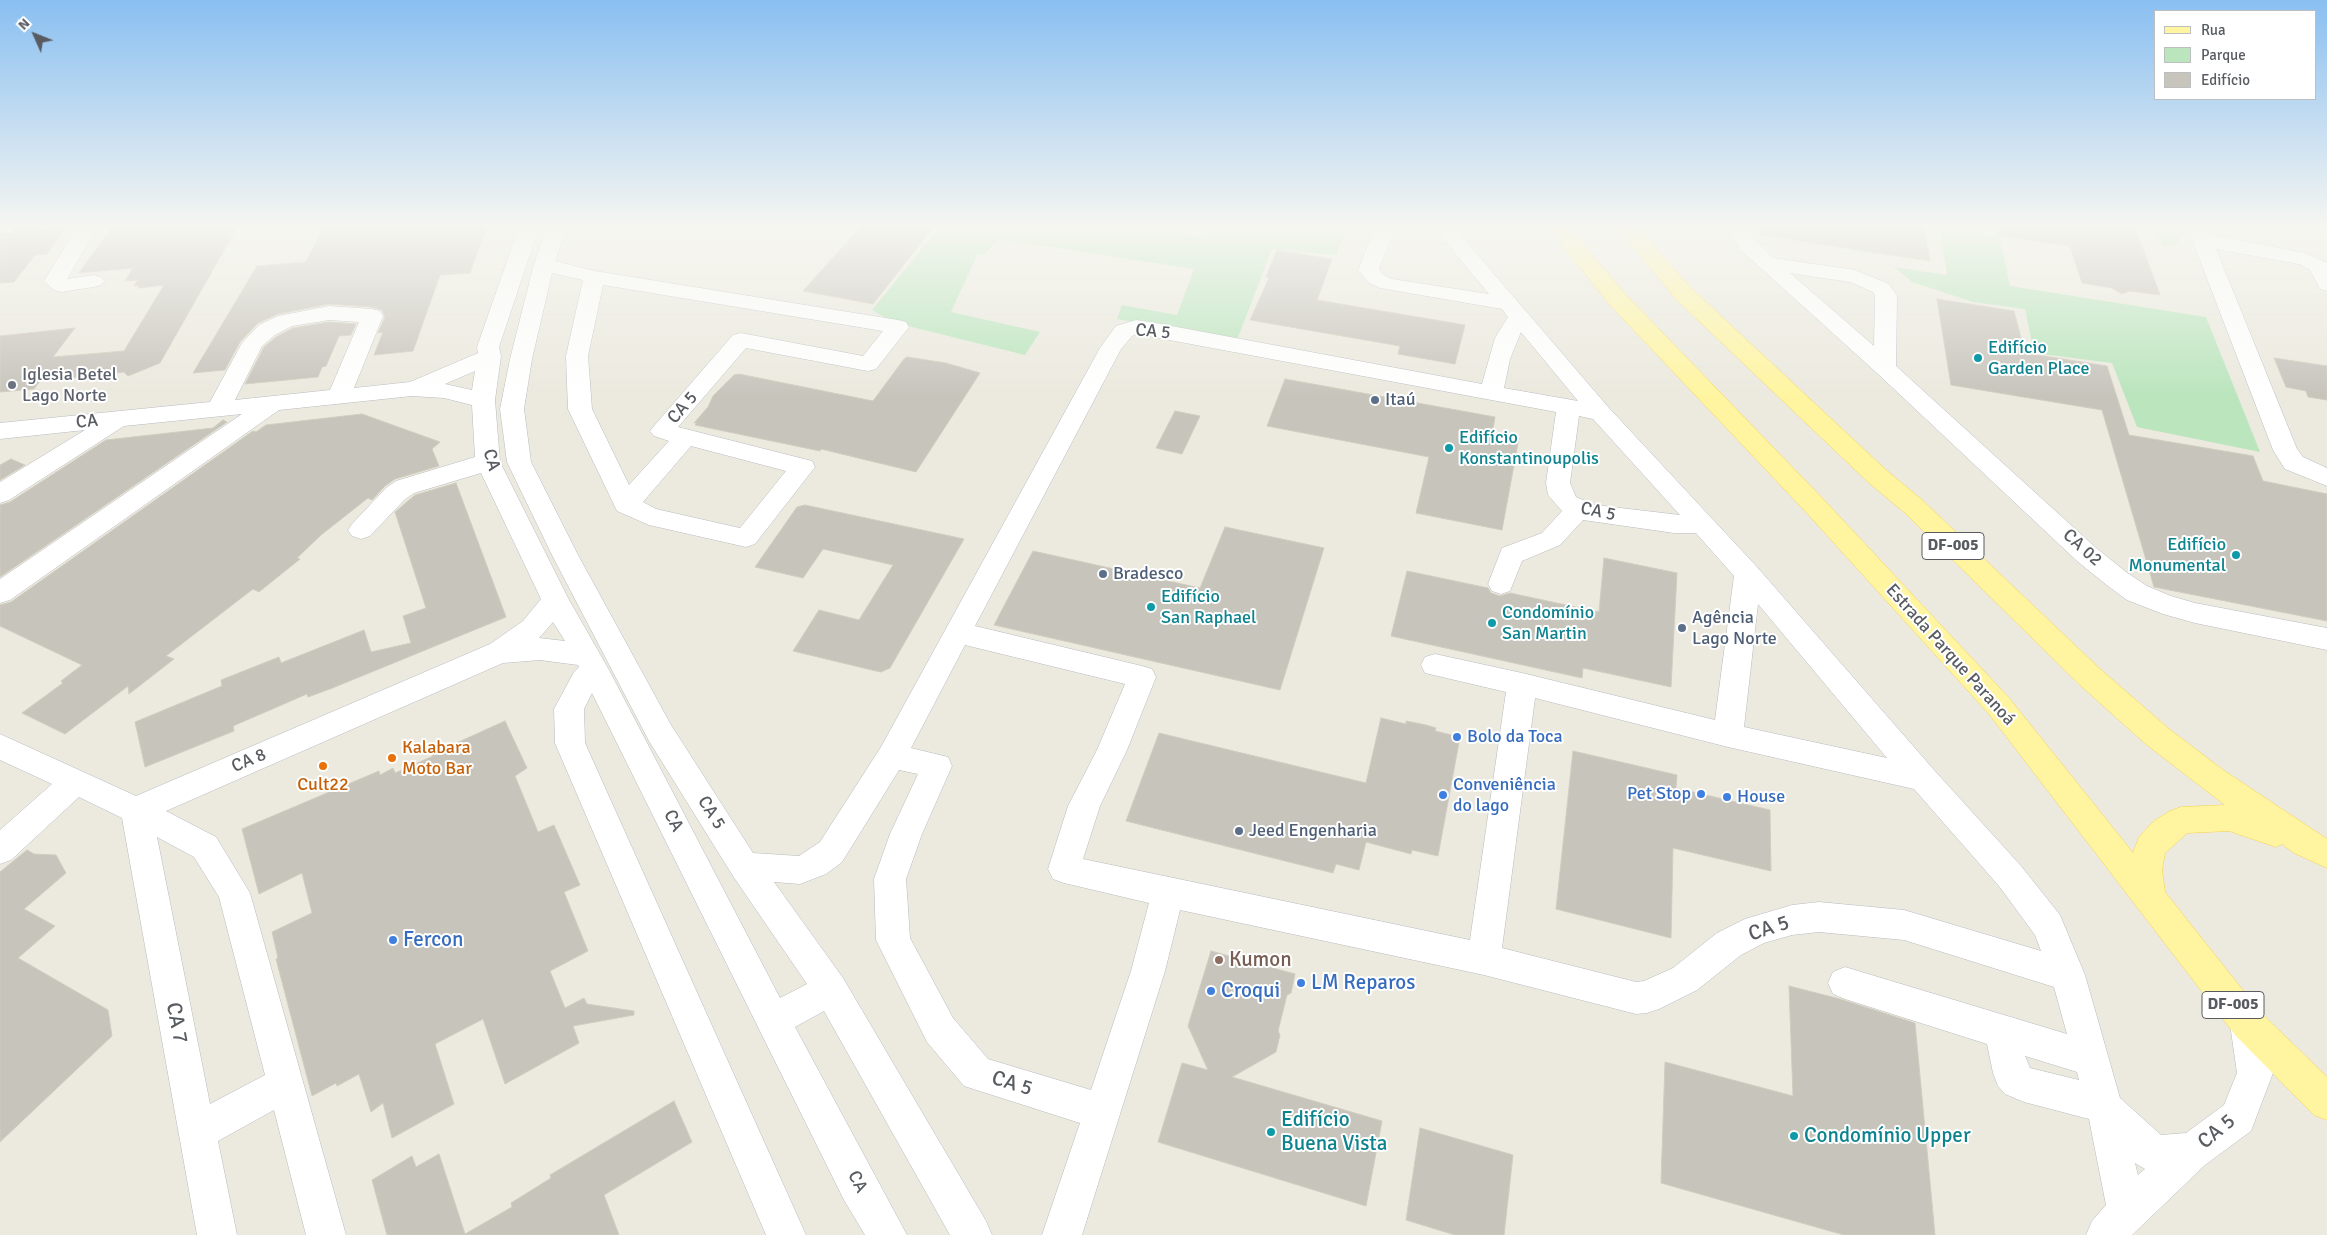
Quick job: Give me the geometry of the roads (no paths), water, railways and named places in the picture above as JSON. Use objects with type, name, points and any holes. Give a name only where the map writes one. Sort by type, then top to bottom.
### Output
[{"type":"main road","name":"Estrada Parque Paranoá","points":[[1603,282],[1619,301],[1814,505],[1999,706],[2248,1024],[2327,1102]]},
{"type":"main road","name":"DF-005","points":[[1673,282],[1684,294],[1877,476],[1913,506],[2090,677],[2158,736],[2212,779],[2316,848]]},
{"type":"main road","points":[[2149,899],[2146,870],[2150,847],[2165,831],[2181,820],[2230,818],[2316,848]]},
{"type":"street","points":[[56,282],[61,286],[90,282]]},
{"type":"street","name":"CA","points":[[510,282],[488,347],[490,356],[483,400],[488,462],[555,600],[591,663],[858,1186],[887,1235]]},
{"type":"street","name":"CA 5","points":[[540,282],[521,359],[512,409],[519,462],[565,555],[660,733],[744,866],[830,989],[972,1235]]},
{"type":"street","points":[[593,282],[577,356],[580,409],[626,505],[686,437]]},
{"type":"street","name":"CA 5","points":[[622,282],[898,328],[868,364],[742,340],[662,431],[803,467],[746,538],[649,516],[626,505]]},
{"type":"street","points":[[1380,282],[1513,310],[1492,391]]},
{"type":"street","name":"CA 5","points":[[1489,282],[1601,413],[1700,524],[1748,574],[2010,876],[2048,926],[2068,975],[2104,1107],[2117,1223]]},
{"type":"street","name":"CA 02","points":[[1789,282],[2086,554],[2137,593],[2163,604],[2195,613],[2327,638]]},
{"type":"street","points":[[1868,282],[1882,288],[1886,296],[1885,368]]},
{"type":"street","points":[[2219,282],[2285,450],[2294,463],[2327,478]]},
{"type":"street","points":[[218,409],[253,343],[268,330],[286,321],[329,313],[372,316],[339,396]]},
{"type":"street","name":"CA 5","points":[[744,866],[800,870],[815,864],[831,852],[892,756],[1025,505],[1111,348],[1124,331],[1136,327],[1150,329],[1492,391],[1601,413]]},
{"type":"street","name":"CA","points":[[412,389],[490,356]]},
{"type":"street","name":"CA","points":[[0,431],[412,389],[444,391],[483,400]]},
{"type":"street","points":[[0,593],[274,403]]},
{"type":"street","name":"CA 5","points":[[1569,406],[1558,483],[1560,494],[1567,503],[1594,514],[1674,524],[1700,524]]},
{"type":"street","points":[[0,494],[122,418]]},
{"type":"street","points":[[361,530],[395,494],[406,488],[488,462]]},
{"type":"street","points":[[1501,584],[1510,555],[1551,539],[1578,509]]},
{"type":"street","points":[[538,564],[565,555]]},
{"type":"street","points":[[1728,735],[1748,574]]},
{"type":"street","name":"CA 8","points":[[136,810],[500,652],[533,628],[555,600]]},
{"type":"street","name":"CA 5","points":[[958,633],[1142,677],[1112,750],[1084,806],[1064,869],[1168,893],[1484,959],[1636,998],[1648,997],[1685,979],[1728,944],[1757,930],[1792,920],[1819,917],[1904,925],[2068,975]]},
{"type":"street","name":"CA 8","points":[[500,652],[540,649],[591,663]]},
{"type":"street","points":[[591,663],[570,709],[570,743],[786,1235]]},
{"type":"street","points":[[1435,665],[1522,684],[1728,735],[1923,778]]},
{"type":"street","points":[[1484,959],[1522,684]]},
{"type":"street","points":[[0,746],[136,810],[205,847],[234,893],[326,1235]]},
{"type":"street","name":"CA 5","points":[[892,756],[937,766],[906,834],[890,879],[893,940],[940,1030],[977,1073],[1102,1112]]},
{"type":"street","points":[[0,850],[75,782]]},
{"type":"street","name":"CA 7","points":[[136,810],[217,1235]]},
{"type":"street","points":[[1062,1235],[1148,971],[1168,893]]},
{"type":"street","points":[[1844,983],[2091,1059]]},
{"type":"street","points":[[774,1019],[830,989]]},
{"type":"street","name":"CA 5","points":[[2117,1223],[2192,1152],[2238,1118],[2255,1073],[2248,1024]]},
{"type":"street","points":[[2002,1032],[2011,1073],[2018,1081],[2104,1107]]},
{"type":"street","points":[[197,1132],[286,1083]]},
{"type":"street","name":"CA 5","points":[[2104,1107],[2154,1154],[2192,1152]]},
{"type":"place","name":"Edifício Garden Place","points":[[1978,358]]},
{"type":"place","name":"Iglesia Betel Lago Norte","points":[[12,385]]},
{"type":"place","name":"Itaú","points":[[1375,400]]},
{"type":"place","name":"Edifício Konstantinoupolis","points":[[1449,448]]},
{"type":"place","name":"Edifício Monumental","points":[[2236,555]]},
{"type":"place","name":"Bradesco","points":[[1103,574]]},
{"type":"place","name":"Edifício San Raphael","points":[[1151,607]]},
{"type":"place","name":"Condomínio San Martin","points":[[1492,623]]},
{"type":"place","name":"Agência Lago Norte","points":[[1682,628]]},
{"type":"place","name":"Bolo da Toca","points":[[1457,737]]},
{"type":"place","name":"Kalabara Moto Bar","points":[[392,758]]},
{"type":"place","name":"Cult22","points":[[323,766]]},
{"type":"place","name":"Pet Stop","points":[[1701,794]]},
{"type":"place","name":"Conveniência do lago","points":[[1443,795]]},
{"type":"place","name":"House","points":[[1727,797]]},
{"type":"place","name":"Jeed Engenharia","points":[[1239,831]]},
{"type":"place","name":"Fercon","points":[[393,940]]},
{"type":"place","name":"Kumon","points":[[1219,960]]},
{"type":"place","name":"LM Reparos","points":[[1301,983]]},
{"type":"place","name":"Croqui","points":[[1211,991]]},
{"type":"place","name":"Edifício Buena Vista","points":[[1271,1132]]},
{"type":"place","name":"Condomínio Upper","points":[[1794,1136]]}]
